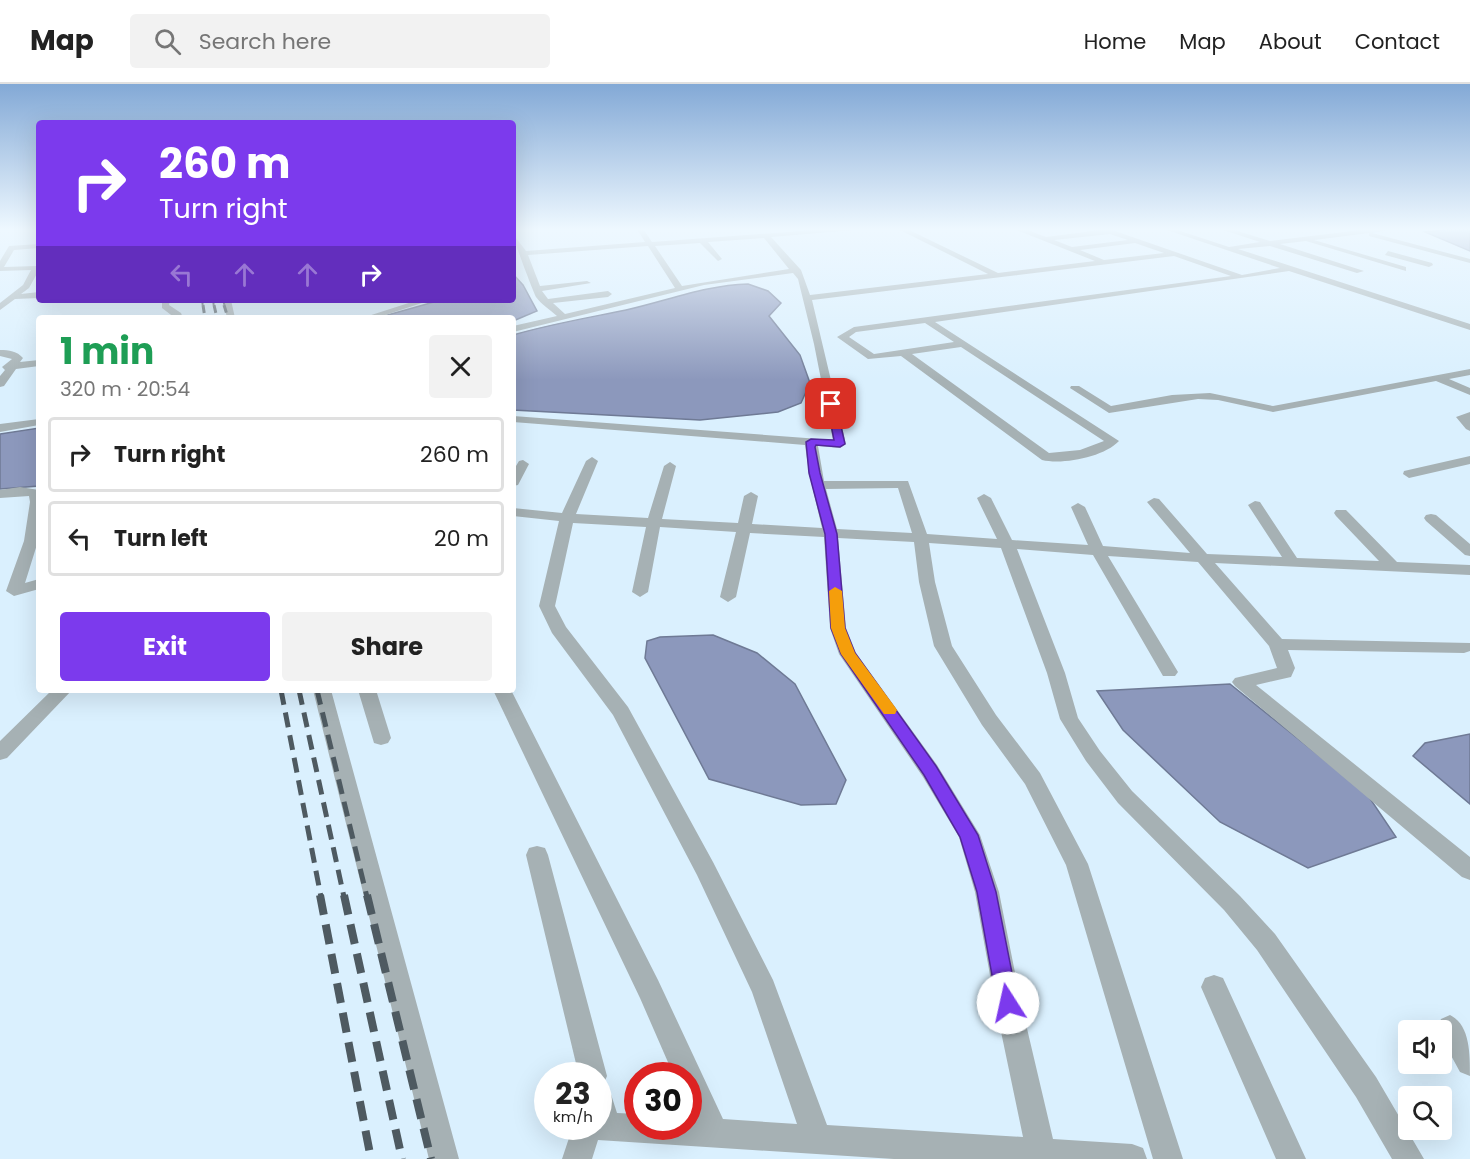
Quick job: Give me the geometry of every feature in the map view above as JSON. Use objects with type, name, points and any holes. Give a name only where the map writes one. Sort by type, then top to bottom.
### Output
[{"type":"street","points":[[0,307],[14,297],[31,279]]},
{"type":"street","points":[[533,279],[544,302],[562,316]]},
{"type":"street","points":[[673,279],[680,290]]},
{"type":"street","points":[[516,328],[734,279]]},
{"type":"street","points":[[516,419],[811,445],[840,444],[819,344],[800,279]]},
{"type":"street","points":[[807,298],[971,279]]},
{"type":"street","points":[[963,344],[872,357],[842,337],[854,330],[1225,279]]},
{"type":"street","points":[[1322,279],[1470,327]]},
{"type":"street","points":[[537,289],[587,283]]},
{"type":"street","points":[[544,302],[608,294]]},
{"type":"street","points":[[14,297],[36,295]]},
{"type":"street","points":[[166,303],[165,306],[178,315]]},
{"type":"street","points":[[376,315],[417,303]]},
{"type":"street","points":[[902,352],[1046,457],[1098,450],[1113,441],[927,320]]},
{"type":"street","points":[[0,353],[9,353],[18,358],[14,367],[0,384]]},
{"type":"street","points":[[0,368],[36,363]]},
{"type":"street","points":[[1075,388],[1109,410],[1193,396],[1213,396],[1255,408],[1273,409],[1470,372]]},
{"type":"street","points":[[1437,378],[1470,392]]},
{"type":"street","points":[[1470,415],[1462,417],[1470,427]]},
{"type":"street","points":[[0,428],[36,422]]},
{"type":"street","points":[[811,445],[816,479],[831,534],[838,628],[848,654],[930,771],[969,835],[987,892],[1008,1003],[1041,1152]]},
{"type":"street","points":[[592,460],[567,518],[547,606],[592,676],[621,712],[705,869],[764,989],[818,1141]]},
{"type":"street","points":[[1409,474],[1470,460]]},
{"type":"street","points":[[516,477],[523,464]]},
{"type":"street","points":[[640,592],[670,466]]},
{"type":"street","points":[[816,479],[903,484],[921,538],[927,582],[943,646],[989,720],[1033,779],[1077,864],[1168,1159]]},
{"type":"street","points":[[0,494],[20,491],[36,495]]},
{"type":"street","points":[[728,597],[751,496]]},
{"type":"street","points":[[984,498],[1008,546],[1056,673],[1069,718],[1093,756],[1147,821],[1232,903],[1266,942],[1365,1087],[1409,1159]]},
{"type":"street","points":[[1154,502],[1276,644],[1286,668],[1285,674],[1241,682],[1470,870]]},
{"type":"street","points":[[1255,505],[1292,561]]},
{"type":"street","points":[[1078,507],[1098,551],[1169,672]]},
{"type":"street","points":[[7,593],[33,550],[36,512]]},
{"type":"street","points":[[516,512],[567,518],[921,538],[1008,546],[1204,558],[1470,570]]},
{"type":"street","points":[[1341,513],[1391,565]]},
{"type":"street","points":[[1431,518],[1470,552]]},
{"type":"street","points":[[7,593],[36,585]]},
{"type":"street","points":[[1276,644],[1464,647]]},
{"type":"street","points":[[0,753],[60,693]]},
{"type":"street","points":[[323,693],[444,1159]]},
{"type":"street","points":[[368,693],[381,738]]},
{"type":"street","points":[[503,693],[644,979],[682,1062]]},
{"type":"street","points":[[537,855],[589,1062]]},
{"type":"street","points":[[1214,987],[1291,1159]]},
{"type":"street","points":[[1452,1031],[1470,1062]]},
{"type":"street","points":[[702,1106],[714,1132]]},
{"type":"street","points":[[612,1127],[1132,1159]]},
{"type":"street","points":[[577,1159],[589,1140]]},
{"type":"water","points":[[516,279],[523,285],[537,311],[516,320],[516,315],[388,315],[430,303],[516,303]]},
{"type":"water","points":[[748,284],[768,291],[781,303],[769,316],[800,355],[810,383],[801,403],[778,412],[700,420],[516,410],[516,334],[732,285]]},
{"type":"water","points":[[36,428],[36,486],[0,489],[0,434]]},
{"type":"water","points":[[713,635],[757,653],[795,684],[846,780],[836,804],[801,805],[709,779],[645,658],[647,641],[660,637]]},
{"type":"water","points":[[1230,684],[1367,794],[1396,837],[1308,868],[1220,822],[1123,730],[1097,691]]},
{"type":"water","points":[[1470,734],[1470,804],[1413,756],[1425,743]]},
{"type":"railway","points":[[202,303],[203,307]]},
{"type":"railway","points":[[213,303],[214,307]]},
{"type":"railway","points":[[224,303],[225,307]]},
{"type":"railway","points":[[203,305],[205,315]]},
{"type":"railway","points":[[214,305],[216,315]]},
{"type":"railway","points":[[224,305],[227,315]]},
{"type":"railway","points":[[282,693],[321,897]]},
{"type":"railway","points":[[300,693],[344,897]]},
{"type":"railway","points":[[318,693],[367,897]]},
{"type":"railway","points":[[320,895],[371,1159]]},
{"type":"railway","points":[[344,895],[402,1159]]},
{"type":"railway","points":[[367,895],[431,1159]]},
{"type":"slow traffic","points":[[835,591],[838,628],[848,654],[889,710]]},
{"type":"route","points":[[831,404],[840,444],[811,442],[810,447],[814,473],[831,534],[838,628],[848,654],[930,771],[969,835],[987,892],[1008,1003]]}]
